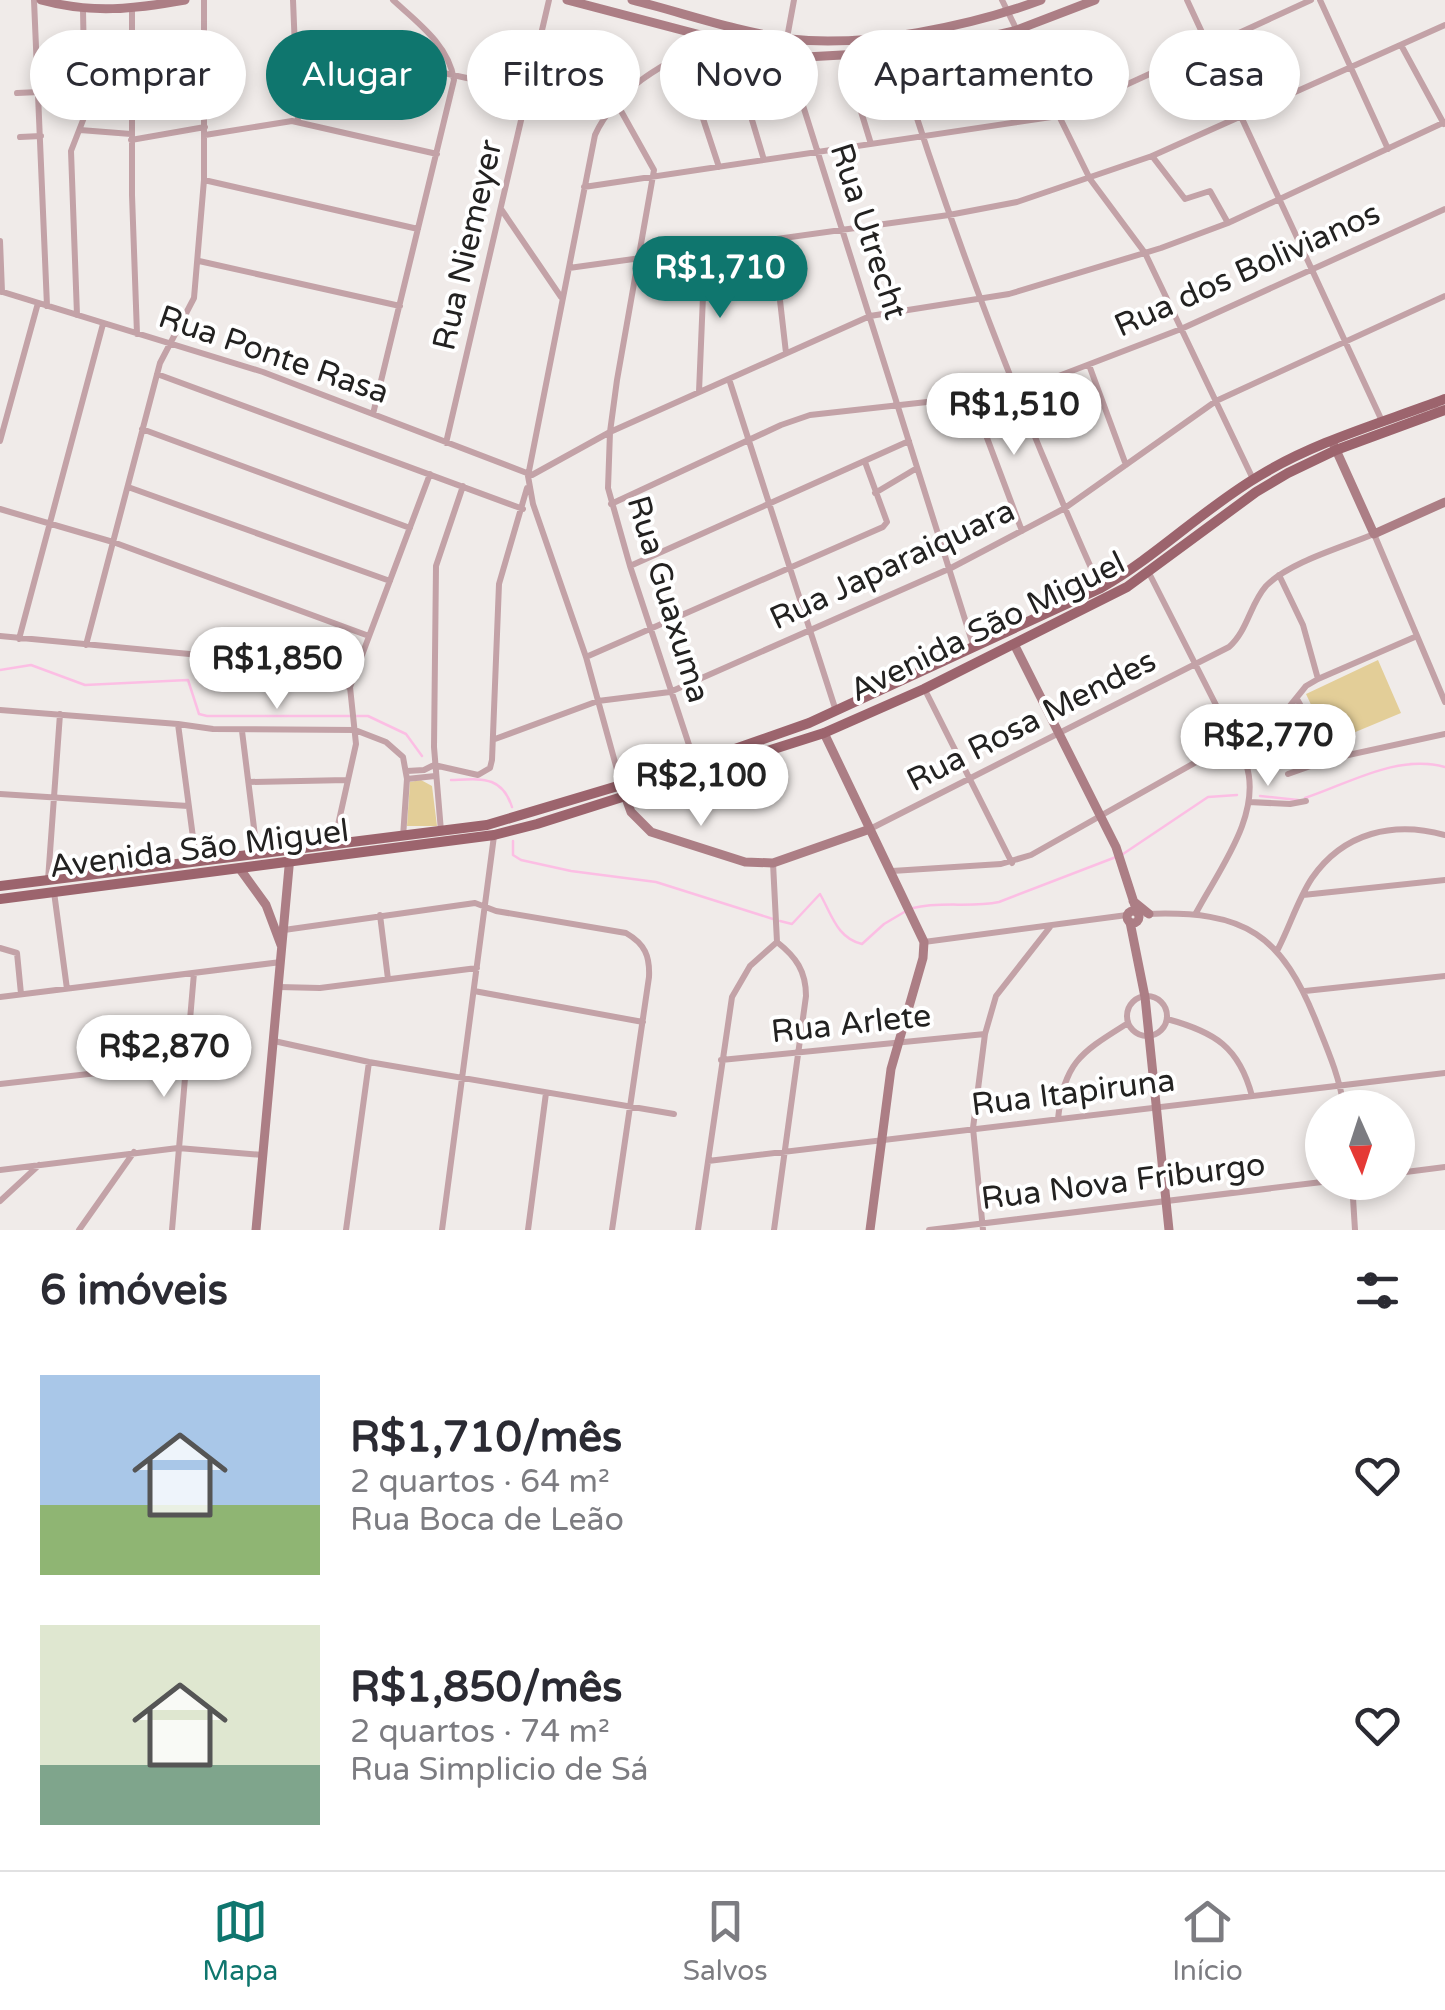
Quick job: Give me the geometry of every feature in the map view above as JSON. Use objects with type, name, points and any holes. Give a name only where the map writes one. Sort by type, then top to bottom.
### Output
[{"type":"main road","points":[[37,0],[82,10],[132,9],[185,0]]},
{"type":"main road","points":[[567,0],[684,30]]},
{"type":"main road","points":[[632,0],[754,30]]},
{"type":"main road","points":[[818,37],[891,36],[1007,13],[1042,0]]},
{"type":"main road","points":[[1017,30],[1096,0]]},
{"type":"main road","name":"Avenida São Miguel","points":[[0,886],[518,818],[824,734],[1014,644],[1148,572],[1271,482],[1382,421],[1445,396]]},
{"type":"main road","name":"Avenida São Miguel","points":[[0,899],[494,835],[623,792],[836,712],[1100,588],[1159,550],[1254,479],[1334,446],[1445,410]]},
{"type":"main road","points":[[1334,446],[1374,534],[1445,502]]},
{"type":"main road","points":[[1148,572],[1147,564],[1159,550]]},
{"type":"main road","points":[[1014,644],[1125,867],[1145,996],[1170,1230]]},
{"type":"main road","points":[[852,705],[822,723],[824,734],[924,942],[923,958],[896,1044],[870,1230]]},
{"type":"main road","name":"Rua Rosa Mendes","points":[[623,792],[631,812],[651,832],[724,858],[773,863],[870,829]]},
{"type":"main road","points":[[256,1230],[289,848]]},
{"type":"main road","points":[[244,854],[240,869],[266,906],[282,947]]},
{"type":"main road","points":[[1131,895],[1133,918]]},
{"type":"main road","points":[[266,906],[278,908],[287,903]]},
{"type":"street","points":[[37,0],[38,30]]},
{"type":"street","points":[[86,645],[157,374],[169,342],[190,308],[199,261],[205,131],[204,0]]},
{"type":"street","points":[[293,0],[295,30]]},
{"type":"street","points":[[373,414],[454,75],[448,58],[432,36],[393,0]]},
{"type":"street","name":"Rua Niemeyer","points":[[542,30],[549,0]]},
{"type":"street","points":[[788,30],[794,0]]},
{"type":"street","points":[[1002,0],[1014,30]]},
{"type":"street","points":[[1187,0],[1200,30]]},
{"type":"street","points":[[1243,30],[1311,0]]},
{"type":"street","points":[[1320,0],[1388,149]]},
{"type":"street","points":[[132,9],[137,334]]},
{"type":"street","points":[[76,316],[71,151],[85,115],[82,10]]},
{"type":"street","points":[[1300,91],[1445,25]]},
{"type":"street","points":[[528,480],[610,432],[870,316],[1036,288],[1145,253],[1228,223],[1445,123],[1401,45]]},
{"type":"street","points":[[447,73],[467,78]]},
{"type":"street","points":[[18,93],[30,92]]},
{"type":"street","points":[[40,120],[47,306]]},
{"type":"street","name":"Rua Niemeyer","points":[[446,443],[522,120]]},
{"type":"street","points":[[407,775],[434,765],[470,775],[485,772],[492,760],[499,584],[523,509],[584,188],[596,135],[605,120]]},
{"type":"street","points":[[627,120],[651,160],[654,177]]},
{"type":"street","points":[[703,120],[719,167]]},
{"type":"street","points":[[752,120],[764,161]]},
{"type":"street","name":"Rua Utrecht","points":[[808,120],[974,648]]},
{"type":"street","points":[[864,120],[871,144]]},
{"type":"street","points":[[917,120],[1017,392],[1100,588]]},
{"type":"street","points":[[584,188],[1032,120]]},
{"type":"street","points":[[1060,120],[1090,179],[1145,253],[1254,479]]},
{"type":"street","points":[[569,268],[1004,205],[1090,179],[1237,120]]},
{"type":"street","points":[[1243,120],[1382,421]]},
{"type":"street","points":[[80,130],[131,137],[298,122],[437,154]]},
{"type":"street","points":[[20,137],[41,136]]},
{"type":"street","points":[[1152,156],[1185,199],[1210,191],[1228,223]]},
{"type":"street","name":"Rua Guaxuma","points":[[654,177],[610,432],[607,480],[630,566],[695,763]]},
{"type":"street","points":[[204,180],[418,229]]},
{"type":"street","name":"Rua dos Bolivianos","points":[[611,504],[748,440],[819,413],[1017,392],[1181,329],[1445,208]]},
{"type":"street","points":[[502,209],[562,298]]},
{"type":"street","points":[[773,239],[786,353]]},
{"type":"street","points":[[0,241],[1,291]]},
{"type":"street","points":[[698,392],[705,248]]},
{"type":"street","points":[[199,261],[400,306]]},
{"type":"street","name":"Rua Ponte Rasa","points":[[1,291],[169,342],[373,414],[528,480]]},
{"type":"street","name":"Rua Japaraiquara","points":[[495,739],[598,701],[670,692],[950,568],[1064,508],[1216,401],[1445,296]]},
{"type":"street","points":[[0,441],[38,303]]},
{"type":"street","points":[[19,639],[103,324]]},
{"type":"street","points":[[1088,365],[1126,465]]},
{"type":"street","points":[[157,374],[523,509]]},
{"type":"street","points":[[729,379],[836,712]]},
{"type":"street","points":[[972,398],[1022,530]]},
{"type":"street","points":[[0,409],[6,419]]},
{"type":"street","points":[[142,429],[410,528]]},
{"type":"street","points":[[630,566],[909,441]]},
{"type":"street","points":[[586,658],[886,525],[865,462]]},
{"type":"street","points":[[875,493],[918,468]]},
{"type":"street","points":[[334,842],[356,744],[350,687],[430,474]]},
{"type":"street","points":[[528,480],[586,658],[623,792]]},
{"type":"street","points":[[440,831],[434,765],[436,566],[463,486]]},
{"type":"street","points":[[128,487],[390,581]]},
{"type":"street","points":[[0,509],[113,542],[369,636]]},
{"type":"street","points":[[1318,678],[1303,625],[1279,574],[1374,534],[1445,702]]},
{"type":"street","points":[[1148,572],[1249,773],[1249,802],[1241,827],[1196,913]]},
{"type":"street","name":"Rua Rosa Mendes","points":[[870,829],[1235,641],[1261,592],[1279,574]]},
{"type":"street","points":[[0,636],[250,660],[350,687]]},
{"type":"street","points":[[892,871],[1012,863],[1085,828],[1285,712],[1306,686],[1318,678],[1416,636]]},
{"type":"street","points":[[924,689],[1012,863]]},
{"type":"street","points":[[1297,699],[1330,759]]},
{"type":"street","points":[[0,710],[242,731],[355,727],[396,748],[407,775],[404,848]]},
{"type":"street","points":[[48,880],[60,714]]},
{"type":"street","points":[[178,724],[196,860]]},
{"type":"street","points":[[242,731],[258,852]]},
{"type":"street","points":[[1288,774],[1330,759],[1445,734]]},
{"type":"street","points":[[407,775],[436,776]]},
{"type":"street","points":[[248,782],[347,780]]},
{"type":"street","points":[[0,794],[188,806]]},
{"type":"street","points":[[1249,802],[1306,801]]},
{"type":"street","points":[[1278,949],[1313,878],[1356,839],[1395,828],[1445,835]]},
{"type":"street","points":[[442,1230],[494,835]]},
{"type":"street","points":[[698,1230],[732,997],[741,978],[777,942],[773,863]]},
{"type":"street","points":[[1304,896],[1445,880]]},
{"type":"street","points":[[54,892],[66,989]]},
{"type":"street","points":[[284,930],[462,904],[486,905],[496,911],[626,932],[637,939],[650,964],[612,1230]]},
{"type":"street","points":[[924,942],[1100,920],[1196,913],[1242,926],[1278,949],[1304,991],[1342,1090]]},
{"type":"street","points":[[380,915],[388,980]]},
{"type":"street","points":[[982,1227],[973,1128],[985,1034],[996,996],[1050,927]]},
{"type":"street","points":[[774,1230],[806,982],[792,954],[777,942]]},
{"type":"street","points":[[0,948],[17,953],[21,994]]},
{"type":"street","points":[[0,996],[281,962]]},
{"type":"street","points":[[278,986],[320,988],[477,968]]},
{"type":"street","points":[[172,1230],[194,973]]},
{"type":"street","points":[[1304,991],[1445,976]]},
{"type":"street","points":[[474,991],[643,1022]]},
{"type":"street","points":[[1145,996],[1162,1002],[1167,1019],[1161,1030],[1149,1036],[1134,1032],[1128,1022],[1130,1006],[1145,996]]},
{"type":"street","points":[[1167,1019],[1199,1030],[1229,1048],[1239,1060],[1252,1096]]},
{"type":"street","points":[[1058,1119],[1064,1080],[1076,1058],[1128,1022]]},
{"type":"street","name":"Rua Arlete","points":[[721,1060],[985,1034]]},
{"type":"street","points":[[274,1042],[674,1114]]},
{"type":"street","points":[[346,1230],[369,1062]]},
{"type":"street","points":[[0,1084],[186,1063]]},
{"type":"street","name":"Rua Itapiruna","points":[[708,1161],[1445,1073]]},
{"type":"street","points":[[528,1230],[546,1093]]},
{"type":"street","points":[[0,1170],[178,1148],[263,1155]]},
{"type":"street","points":[[78,1230],[134,1152]]},
{"type":"street","points":[[0,1201],[39,1165]]},
{"type":"street","points":[[1415,1170],[1445,1167]]},
{"type":"street","name":"Rua Nova Friburgo","points":[[929,1230],[982,1227],[1305,1184]]},
{"type":"street","points":[[1353,1200],[1355,1230]]},
{"type":"shaded area","points":[[1378,660],[1401,713],[1329,743],[1306,694]]},
{"type":"shaded area","points":[[421,780],[432,786],[437,826],[407,826],[410,782]]},
{"type":"waterway","points":[[0,670],[31,665],[85,685],[188,680],[199,714],[207,716],[368,716],[406,734],[422,756]]},
{"type":"waterway","points":[[1305,798],[1391,767],[1445,767]]},
{"type":"waterway","points":[[451,780],[496,784],[512,807]]},
{"type":"waterway","points":[[1123,854],[1208,797],[1237,795]]},
{"type":"waterway","points":[[1260,796],[1298,800]]},
{"type":"waterway","points":[[513,841],[513,855],[521,860],[656,882],[773,919]]},
{"type":"waterway","points":[[913,908],[999,902],[1116,857]]},
{"type":"waterway","points":[[780,921],[792,924],[820,894],[841,931],[862,944],[906,911]]}]
